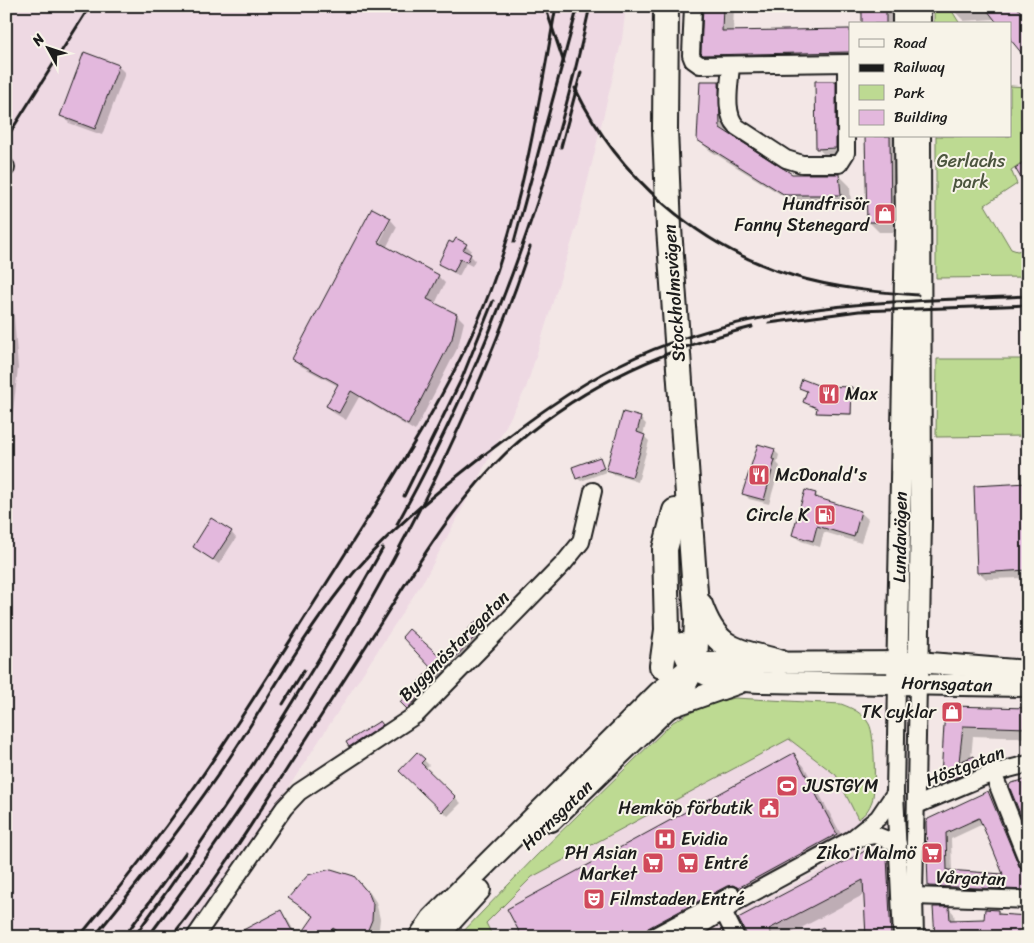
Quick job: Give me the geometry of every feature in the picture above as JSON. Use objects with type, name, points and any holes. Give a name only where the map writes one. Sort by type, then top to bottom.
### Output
[{"type":"highway","name":"Stockholmsvägen","points":[[651,6],[650,163],[659,325],[675,511],[682,644]]},
{"type":"highway","name":"Stockholmsvägen","points":[[666,6],[665,129],[669,228],[694,579]]},
{"type":"highway","name":"Stockholmsvägen","points":[[662,666],[667,630],[665,551],[675,511]]},
{"type":"highway","points":[[694,579],[705,620],[723,644],[746,654],[779,662]]},
{"type":"highway","points":[[674,701],[693,666],[697,628],[694,579]]},
{"type":"main road","points":[[902,6],[903,22]]},
{"type":"main road","points":[[920,6],[920,22]]},
{"type":"main road","name":"Lundavägen","points":[[898,682],[906,227],[905,138]]},
{"type":"main road","name":"Lundavägen","points":[[918,683],[921,521],[920,138]]},
{"type":"main road","points":[[682,644],[686,660],[693,666]]},
{"type":"main road","name":"Hornsgatan","points":[[419,937],[432,918],[659,692],[693,666],[779,662],[918,662],[1028,671]]},
{"type":"main road","name":"Hornsgatan","points":[[633,719],[662,666]]},
{"type":"main road","name":"Hornsgatan","points":[[693,666],[709,677],[745,681],[898,682],[1028,686]]},
{"type":"main road","points":[[674,701],[745,681]]},
{"type":"main road","name":"Hornsgatan","points":[[437,937],[465,905],[674,701]]},
{"type":"main road","points":[[407,937],[440,900],[490,862]]},
{"type":"street","points":[[694,6],[692,60],[700,66],[731,65],[848,63],[846,152],[839,164],[802,164],[786,159],[736,127],[731,121],[729,113],[731,65]]},
{"type":"street","name":"Byggmästaregatan","points":[[194,937],[284,808],[299,792],[417,714],[564,563],[581,542],[593,491]]},
{"type":"street","name":"Lundavägen","points":[[898,682],[896,794],[902,937]]},
{"type":"street","name":"Lundavägen","points":[[915,937],[918,683]]},
{"type":"street","name":"Höstgatan","points":[[917,805],[993,773],[1028,764]]},
{"type":"street","points":[[993,773],[1028,862]]},
{"type":"street","points":[[689,937],[698,925],[724,913],[736,902],[852,839],[878,818],[896,794]]},
{"type":"street","points":[[852,839],[875,835],[898,844]]},
{"type":"street","points":[[654,937],[732,895]]},
{"type":"street","name":"Vårgatan","points":[[914,896],[1028,900]]},
{"type":"street","points":[[724,913],[736,937]]},
{"type":"shaded area","points":[[6,6],[626,6],[622,39],[577,225],[526,388],[427,575],[236,868],[186,937],[6,937]]},
{"type":"shaded area","points":[[687,718],[868,754],[864,824],[662,937],[463,937]]},
{"type":"shaded area","points":[[882,848],[890,851],[897,937],[745,937],[739,926],[743,910],[863,849]]},
{"type":"shaded area","points":[[712,925],[729,930],[732,937],[696,937]]},
{"type":"green space","points":[[934,6],[949,6],[959,22],[934,22]]},
{"type":"green space","name":"Gerlachs park","points":[[1012,86],[1028,87],[1028,158],[1011,170],[1017,184],[985,205],[1011,249],[1017,251],[1028,249],[1028,277],[936,278],[936,138],[1012,138]]},
{"type":"green space","points":[[937,359],[1028,359],[1028,436],[936,437]]},
{"type":"green space","points":[[735,698],[841,704],[853,709],[867,720],[873,739],[874,786],[871,804],[865,813],[858,819],[836,775],[789,739],[532,877],[486,923],[493,937],[458,937],[536,856],[673,722],[703,707]]},
{"type":"building","points":[[703,6],[723,6],[722,31],[849,29],[849,52],[703,55],[701,53]]},
{"type":"building","points":[[862,6],[886,6],[886,22],[862,22]]},
{"type":"building","points":[[984,6],[1016,6],[1028,21],[1028,61],[1012,41],[1012,22],[996,22]]},
{"type":"building","points":[[84,52],[119,65],[95,129],[60,116]]},
{"type":"building","points":[[700,81],[719,81],[720,128],[792,174],[839,174],[841,195],[785,195],[697,140]]},
{"type":"building","points":[[815,81],[836,81],[836,148],[816,149]]},
{"type":"building","points":[[865,138],[890,138],[891,222],[867,222]]},
{"type":"building","points":[[1028,160],[1028,190],[1015,168]]},
{"type":"building","points":[[372,208],[391,218],[378,242],[439,275],[427,299],[457,314],[452,339],[408,425],[351,391],[339,413],[326,406],[338,384],[292,359]]},
{"type":"building","points":[[456,238],[467,244],[463,250],[471,254],[467,262],[460,259],[454,272],[438,264],[449,241],[453,243]]},
{"type":"building","name":"Max","points":[[802,379],[820,386],[852,387],[851,414],[816,413],[817,408],[803,402],[807,391],[799,388]]},
{"type":"building","points":[[623,412],[641,417],[637,432],[645,435],[632,477],[606,470]]},
{"type":"building","points":[[758,444],[775,449],[772,459],[775,460],[764,500],[742,494]]},
{"type":"building","points":[[600,457],[604,468],[576,479],[572,467]]},
{"type":"building","points":[[1028,483],[1028,570],[977,573],[974,486]]},
{"type":"building","points":[[805,490],[816,493],[815,497],[861,511],[854,537],[817,526],[813,541],[792,535]]},
{"type":"building","points":[[211,518],[232,531],[213,560],[193,547]]},
{"type":"building","points":[[476,621],[483,628],[407,709],[400,702],[431,668],[402,637],[409,629],[442,658]]},
{"type":"building","points":[[951,706],[1028,708],[1028,728],[963,726],[959,762],[974,756],[979,768],[945,782],[941,777],[944,725],[946,712]]},
{"type":"building","points":[[380,721],[383,725],[349,747],[346,742]]},
{"type":"building","points":[[417,752],[425,759],[421,763],[456,797],[442,812],[399,771]]},
{"type":"building","name":"Entré","points":[[794,753],[837,834],[738,888],[733,885],[727,886],[648,928],[643,937],[522,937],[507,909]]},
{"type":"building","points":[[1028,779],[1028,833],[1009,786],[1011,783]]},
{"type":"building","points":[[988,791],[1019,866],[1028,879],[1028,890],[928,886],[926,823],[928,819]],"holes":[[[979,818],[1003,874],[947,870],[946,833]]]},
{"type":"building","points":[[865,851],[883,852],[887,857],[891,937],[866,937],[863,880],[769,929],[773,937],[748,937],[738,918]]},
{"type":"building","points":[[331,869],[354,876],[369,894],[373,904],[372,920],[365,937],[345,937],[333,928],[327,937],[230,937],[281,910],[291,929],[300,936],[314,916],[288,898],[308,875]]},
{"type":"building","points":[[933,907],[949,907],[950,920],[984,919],[985,909],[998,910],[998,914],[1028,916],[1028,937],[984,934],[984,937],[935,937]]},
{"type":"building","points":[[823,927],[828,937],[804,937]]},
{"type":"railway","points":[[6,139],[90,6]]},
{"type":"railway","points":[[545,6],[564,63]]},
{"type":"railway","points":[[79,937],[166,827],[230,735],[399,469],[458,364],[490,291],[512,222],[529,150],[556,6]]},
{"type":"railway","points":[[514,242],[578,6]]},
{"type":"railway","points":[[397,524],[430,463],[460,400],[513,272],[536,207],[556,141],[590,6]]},
{"type":"railway","points":[[561,147],[581,72]]},
{"type":"railway","points":[[575,88],[593,120],[614,151],[638,179],[665,205],[694,228],[759,264],[794,276],[824,284],[855,289],[918,295]]},
{"type":"railway","points":[[148,937],[262,777],[316,693],[367,607],[414,519],[458,430],[497,339],[530,247]]},
{"type":"railway","points":[[94,937],[150,868],[203,797],[313,626],[357,568],[391,533],[427,501],[516,430],[601,374],[668,344],[717,328],[819,309],[923,300],[1028,296]]},
{"type":"railway","points":[[404,496],[462,378],[493,301]]},
{"type":"railway","points":[[769,323],[859,311],[1028,305]]},
{"type":"railway","points":[[171,937],[200,900],[240,842],[439,533],[470,492],[506,453],[561,409],[621,374],[685,347],[752,327]]},
{"type":"railway","points":[[134,937],[233,795],[325,648],[383,548]]},
{"type":"railway","points":[[283,704],[304,670]]},
{"type":"railway","points":[[124,937],[186,852]]},
{"type":"place","name":"Hundfrisör Fanny Stenegard","points":[[885,214]]},
{"type":"place","name":"Max","points":[[829,394]]},
{"type":"place","name":"McDonald's","points":[[759,475]]},
{"type":"place","name":"Circle K","points":[[825,515]]},
{"type":"place","name":"TK cyklar","points":[[952,712]]},
{"type":"place","name":"JUSTGYM","points":[[787,786]]},
{"type":"place","name":"Hemköp förbutik","points":[[769,808]]},
{"type":"place","name":"Evidia","points":[[665,839]]},
{"type":"place","name":"Ziko i Malmö","points":[[932,853]]},
{"type":"place","name":"PH Asian Market","points":[[653,863]]},
{"type":"place","name":"Entré","points":[[688,863]]},
{"type":"place","name":"Filmstaden Entré","points":[[594,899]]}]
